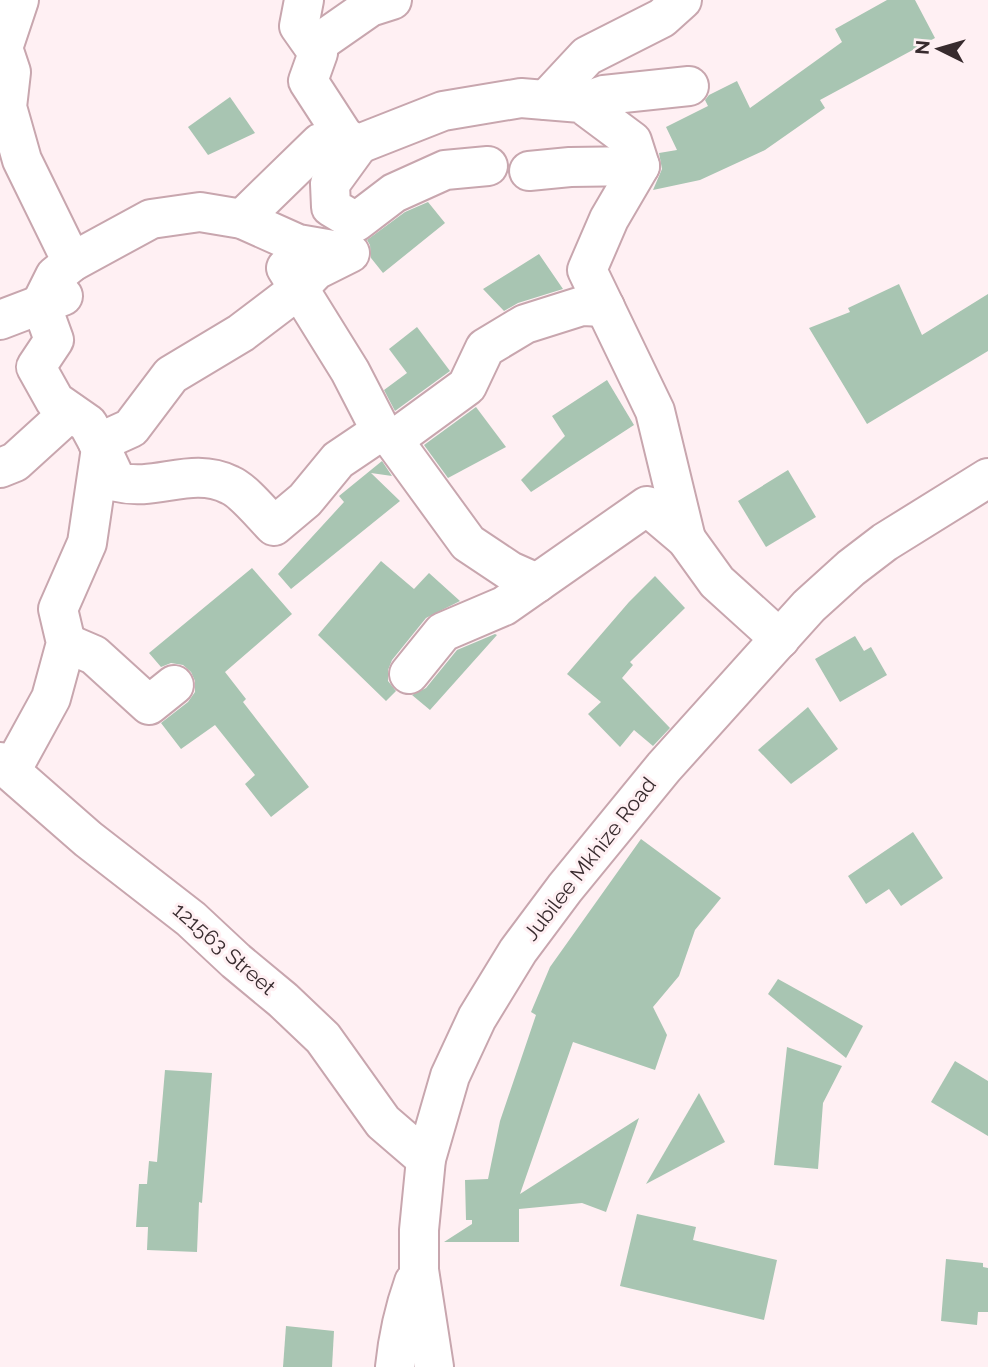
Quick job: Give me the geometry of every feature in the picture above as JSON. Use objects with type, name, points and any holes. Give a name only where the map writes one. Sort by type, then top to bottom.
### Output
[{"type":"street","points":[[19,0],[3,48],[11,72],[4,111],[22,160],[72,262]]},
{"type":"street","points":[[304,0],[299,26],[318,53],[308,81],[352,141]]},
{"type":"street","points":[[314,46],[370,7],[392,0]]},
{"type":"street","points":[[563,102],[587,56],[644,15],[662,18],[682,0]]},
{"type":"street","points":[[248,221],[320,143],[352,141],[443,111],[521,98],[563,102],[689,86]]},
{"type":"street","points":[[563,102],[632,141],[640,166],[609,219],[587,271],[655,411],[686,539]]},
{"type":"street","points":[[352,141],[330,184],[331,207],[353,238]]},
{"type":"street","points":[[100,446],[131,428],[171,374],[241,333],[300,287],[353,238],[394,193],[445,170],[488,166]]},
{"type":"street","points":[[529,171],[570,167],[640,166]]},
{"type":"street","points":[[353,238],[298,244],[248,221],[200,212],[151,219],[72,262],[55,276],[41,304],[54,340],[36,367],[55,401],[88,424],[117,482],[134,486],[198,476],[232,485],[274,526],[305,500],[338,460],[387,435],[467,386],[485,348],[526,324],[582,306],[605,307]]},
{"type":"street","points":[[0,320],[68,294],[177,223],[173,215]]},
{"type":"street","points":[[248,221],[300,287],[387,435],[468,543],[510,571],[537,583]]},
{"type":"street","points":[[0,468],[15,462],[70,412]]},
{"type":"street","points":[[5,767],[51,698],[66,643],[58,609],[88,542],[100,446]]},
{"type":"street","name":"Jubilee Mkhize Road","points":[[434,1367],[419,1270],[419,1230],[426,1159],[450,1076],[477,1018],[518,951],[565,888],[664,767],[809,606],[850,568],[885,542],[988,478]]},
{"type":"street","points":[[409,674],[443,632],[505,606],[647,506],[686,539],[717,582],[780,639]]},
{"type":"street","points":[[66,643],[94,654],[149,705],[174,685]]},
{"type":"street","name":"121563 Street","points":[[5,767],[88,839],[191,919],[283,1000],[323,1038],[383,1122],[426,1159]]},
{"type":"street","points":[[395,1367],[407,1300],[419,1270]]},
{"type":"building","points":[[887,0],[915,0],[935,38],[820,100],[825,108],[765,150],[700,180],[653,190],[662,169],[659,153],[677,150],[666,127],[708,106],[705,100],[709,95],[737,81],[750,108],[842,42],[835,29]]},
{"type":"building","points":[[230,97],[255,133],[208,155],[188,127]]},
{"type":"building","points":[[428,202],[445,223],[383,273],[371,258],[367,240],[405,212]]},
{"type":"building","points":[[539,254],[563,289],[518,303],[504,311],[483,289]]},
{"type":"building","points":[[899,284],[922,335],[988,294],[988,351],[867,424],[809,328],[850,312],[848,308]]},
{"type":"building","points":[[417,327],[450,371],[395,411],[384,390],[407,373],[389,349]]},
{"type":"building","points":[[607,380],[634,425],[531,492],[521,480],[565,436],[552,416]]},
{"type":"building","points":[[476,407],[506,447],[448,478],[424,445]]},
{"type":"building","points":[[382,461],[392,476],[371,473],[400,501],[291,589],[278,574],[344,502],[339,496]]},
{"type":"building","points":[[788,470],[816,517],[766,547],[738,501]]},
{"type":"building","points":[[381,561],[414,589],[429,573],[460,601],[426,618],[392,660],[388,681],[396,691],[386,701],[318,635]]},
{"type":"building","points":[[252,568],[292,614],[225,672],[246,699],[243,702],[309,787],[271,817],[245,784],[255,775],[215,725],[181,749],[161,723],[188,702],[195,692],[195,681],[191,672],[183,665],[171,663],[161,667],[149,653]]},
{"type":"building","points":[[655,576],[685,608],[630,662],[633,665],[622,678],[670,728],[653,746],[634,730],[620,747],[588,714],[601,702],[567,674]]},
{"type":"building","points":[[497,635],[430,710],[412,695],[426,688],[457,650]]},
{"type":"building","points":[[855,636],[864,651],[871,647],[887,675],[840,702],[815,659]]},
{"type":"building","points":[[808,707],[838,749],[791,784],[758,750]]},
{"type":"building","points":[[913,832],[943,878],[901,906],[889,889],[866,904],[848,876]]},
{"type":"building","points":[[641,839],[721,898],[695,930],[679,976],[653,1007],[667,1035],[655,1070],[573,1042],[520,1194],[639,1118],[606,1212],[582,1203],[519,1209],[519,1242],[444,1242],[472,1224],[472,1220],[466,1220],[465,1180],[488,1179],[500,1121],[536,1015],[531,1012],[550,967]]},
{"type":"building","points":[[778,979],[863,1026],[846,1058],[768,994]]},
{"type":"building","points":[[787,1047],[842,1066],[823,1103],[818,1169],[774,1165]]},
{"type":"building","points":[[955,1061],[988,1081],[988,1136],[931,1102]]},
{"type":"building","points":[[165,1070],[212,1073],[202,1203],[199,1202],[197,1252],[147,1250],[148,1227],[136,1227],[139,1184],[147,1184],[149,1161],[157,1162]]},
{"type":"building","points":[[699,1093],[725,1142],[646,1184]]},
{"type":"building","points":[[637,1214],[696,1227],[693,1240],[777,1260],[764,1320],[620,1286]]},
{"type":"building","points":[[946,1259],[983,1263],[983,1267],[988,1268],[988,1312],[978,1312],[977,1325],[941,1321]]},
{"type":"building","points":[[286,1326],[334,1331],[332,1367],[283,1367]]}]
